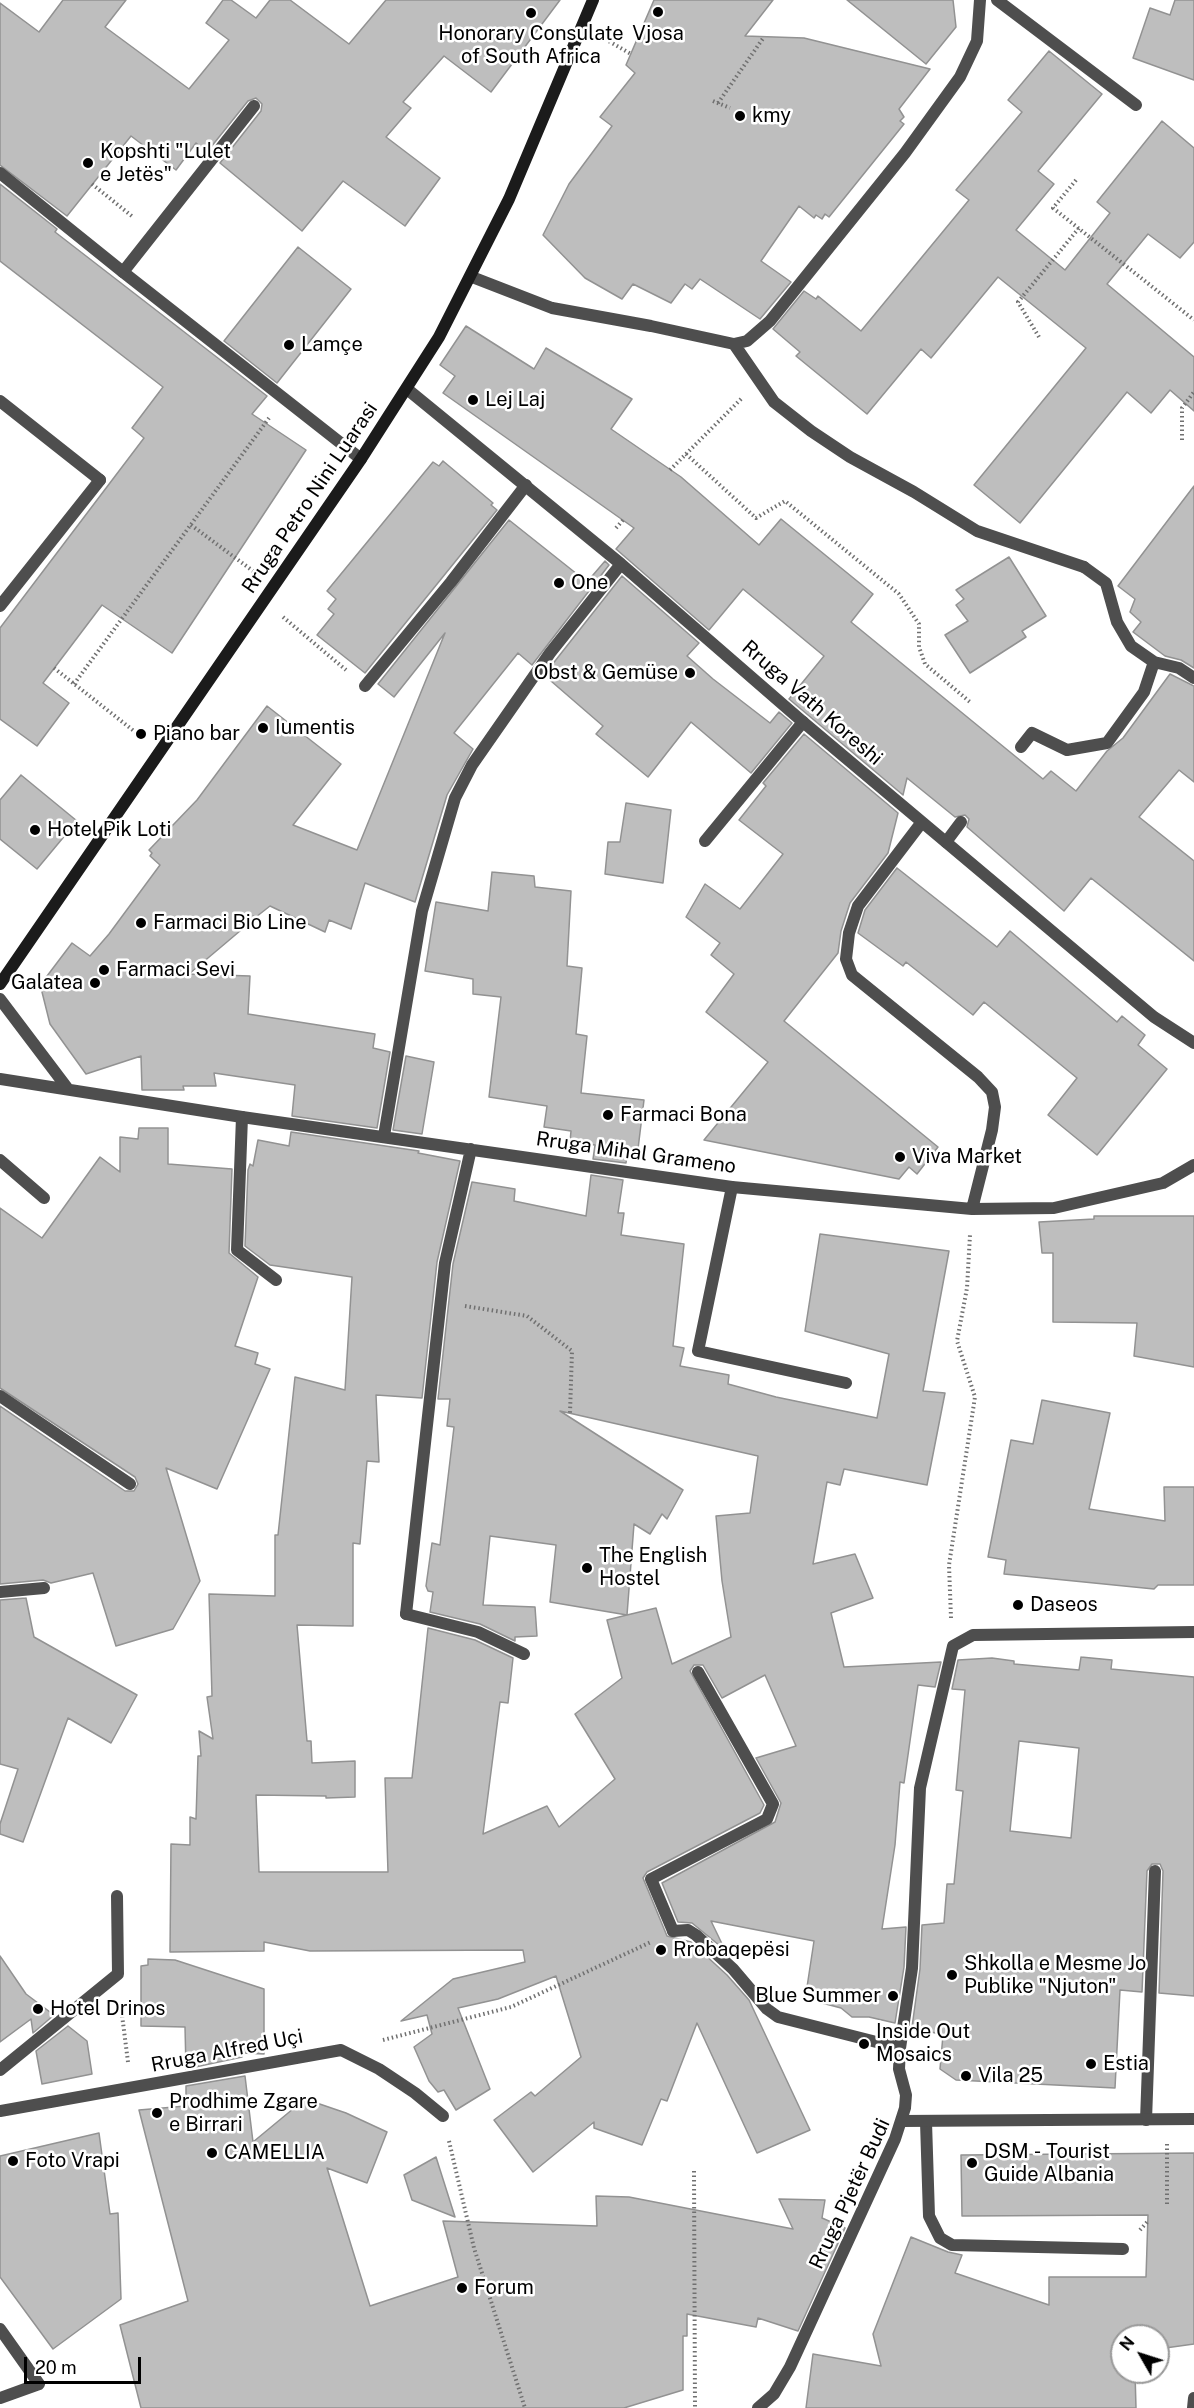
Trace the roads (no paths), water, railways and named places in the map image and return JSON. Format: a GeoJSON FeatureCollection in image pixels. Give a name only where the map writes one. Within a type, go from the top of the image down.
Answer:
{"type":"FeatureCollection","features":[{"type":"Feature","properties":{"kind":"street","name":"Rruga Petro Nini Luarasi"},"geometry":{"type":"LineString","coordinates":[[0,984],[407,389],[472,277],[549,108],[593,0]]}},
{"type":"Feature","properties":{"kind":"street"},"geometry":{"type":"LineString","coordinates":[[472,277],[552,308],[734,344],[757,334],[770,321],[934,114],[970,59],[979,33],[980,0]]}},
{"type":"Feature","properties":{"kind":"street"},"geometry":{"type":"LineString","coordinates":[[997,0],[1136,105]]}},
{"type":"Feature","properties":{"kind":"street"},"geometry":{"type":"LineString","coordinates":[[123,272],[254,106]]}},
{"type":"Feature","properties":{"kind":"street"},"geometry":{"type":"LineString","coordinates":[[0,173],[361,459]]}},
{"type":"Feature","properties":{"kind":"street"},"geometry":{"type":"LineString","coordinates":[[734,344],[758,382],[774,402],[811,431],[977,531],[1084,567],[1106,583],[1117,622],[1131,645],[1154,662],[1179,668],[1194,678]]}},
{"type":"Feature","properties":{"kind":"street","name":"Rruga Vath Koreshi"},"geometry":{"type":"LineString","coordinates":[[407,389],[621,564],[803,722],[1154,1017],[1194,1043]]}},
{"type":"Feature","properties":{"kind":"street"},"geometry":{"type":"LineString","coordinates":[[0,401],[100,480],[0,606]]}},
{"type":"Feature","properties":{"kind":"street"},"geometry":{"type":"LineString","coordinates":[[365,686],[451,582],[526,485]]}},
{"type":"Feature","properties":{"kind":"street"},"geometry":{"type":"LineString","coordinates":[[384,1136],[422,910],[455,798],[472,765],[539,668],[621,564]]}},
{"type":"Feature","properties":{"kind":"street"},"geometry":{"type":"LineString","coordinates":[[1021,747],[1032,733],[1068,750],[1107,743],[1144,692],[1154,662]]}},
{"type":"Feature","properties":{"kind":"street"},"geometry":{"type":"LineString","coordinates":[[705,842],[803,722]]}},
{"type":"Feature","properties":{"kind":"street"},"geometry":{"type":"LineString","coordinates":[[922,822],[858,906],[849,933],[846,959],[852,975],[978,1077],[992,1092],[995,1107],[992,1130],[972,1209]]}},
{"type":"Feature","properties":{"kind":"street"},"geometry":{"type":"LineString","coordinates":[[946,842],[961,822]]}},
{"type":"Feature","properties":{"kind":"street"},"geometry":{"type":"LineString","coordinates":[[0,999],[68,1089]]}},
{"type":"Feature","properties":{"kind":"street","name":"Rruga Mihal Grameno"},"geometry":{"type":"LineString","coordinates":[[0,1079],[242,1117],[732,1187],[972,1209],[1054,1208],[1163,1182],[1194,1165]]}},
{"type":"Feature","properties":{"kind":"street"},"geometry":{"type":"LineString","coordinates":[[242,1117],[237,1250],[276,1280]]}},
{"type":"Feature","properties":{"kind":"street"},"geometry":{"type":"LineString","coordinates":[[471,1149],[445,1263],[406,1614],[478,1632],[524,1654]]}},
{"type":"Feature","properties":{"kind":"street"},"geometry":{"type":"LineString","coordinates":[[0,1160],[44,1198]]}},
{"type":"Feature","properties":{"kind":"street"},"geometry":{"type":"LineString","coordinates":[[732,1187],[698,1351],[846,1383]]}},
{"type":"Feature","properties":{"kind":"street"},"geometry":{"type":"LineString","coordinates":[[0,1396],[130,1484]]}},
{"type":"Feature","properties":{"kind":"street"},"geometry":{"type":"LineString","coordinates":[[0,1592],[44,1588]]}},
{"type":"Feature","properties":{"kind":"street"},"geometry":{"type":"LineString","coordinates":[[902,2121],[906,2095],[900,2069],[900,2048],[912,1968],[920,1788],[953,1646],[973,1635],[1194,1632]]}},
{"type":"Feature","properties":{"kind":"street"},"geometry":{"type":"LineString","coordinates":[[698,1672],[773,1804],[772,1812],[767,1820],[651,1880],[673,1931],[681,1929],[691,1932],[733,1969],[767,2009],[778,2017],[900,2048]]}},
{"type":"Feature","properties":{"kind":"street"},"geometry":{"type":"LineString","coordinates":[[1146,2120],[1155,1871]]}},
{"type":"Feature","properties":{"kind":"street"},"geometry":{"type":"LineString","coordinates":[[0,2070],[118,1974],[117,1896]]}},
{"type":"Feature","properties":{"kind":"street","name":"Rruga Alfred Uçi"},"geometry":{"type":"LineString","coordinates":[[0,2111],[341,2050],[379,2069],[416,2093],[443,2116]]}},
{"type":"Feature","properties":{"kind":"street","name":"Rruga Pjetër Budi"},"geometry":{"type":"LineString","coordinates":[[758,2408],[774,2394],[790,2367],[902,2121],[1194,2119]]}},
{"type":"Feature","properties":{"kind":"street"},"geometry":{"type":"LineString","coordinates":[[926,2122],[928,2216],[940,2238],[952,2246],[1123,2249]]}},
{"type":"Feature","properties":{"kind":"street"},"geometry":{"type":"LineString","coordinates":[[0,2329],[39,2384],[0,2398]]}},
{"type":"Feature","properties":{"kind":"street"},"geometry":{"type":"LineString","coordinates":[[1192,2408],[1194,2398]]}},
{"type":"Feature","properties":{"kind":"place","name":"Vjosa"},"geometry":{"type":"Point","coordinates":[658,12]}},
{"type":"Feature","properties":{"kind":"place","name":"Honorary Consulate of South Africa"},"geometry":{"type":"Point","coordinates":[531,13]}},
{"type":"Feature","properties":{"kind":"place","name":"kmy"},"geometry":{"type":"Point","coordinates":[740,116]}},
{"type":"Feature","properties":{"kind":"place","name":"Kopshti \"Lulet e Jetës\""},"geometry":{"type":"Point","coordinates":[88,163]}},
{"type":"Feature","properties":{"kind":"place","name":"Lamçe"},"geometry":{"type":"Point","coordinates":[289,345]}},
{"type":"Feature","properties":{"kind":"place","name":"Lej Laj"},"geometry":{"type":"Point","coordinates":[473,400]}},
{"type":"Feature","properties":{"kind":"place","name":"One"},"geometry":{"type":"Point","coordinates":[559,583]}},
{"type":"Feature","properties":{"kind":"place","name":"Obst & Gemüse"},"geometry":{"type":"Point","coordinates":[690,673]}},
{"type":"Feature","properties":{"kind":"place","name":"Iumentis"},"geometry":{"type":"Point","coordinates":[263,728]}},
{"type":"Feature","properties":{"kind":"place","name":"Piano bar"},"geometry":{"type":"Point","coordinates":[141,734]}},
{"type":"Feature","properties":{"kind":"place","name":"Hotel Pik Loti"},"geometry":{"type":"Point","coordinates":[35,830]}},
{"type":"Feature","properties":{"kind":"place","name":"Farmaci Bio Line"},"geometry":{"type":"Point","coordinates":[141,923]}},
{"type":"Feature","properties":{"kind":"place","name":"Farmaci Sevi"},"geometry":{"type":"Point","coordinates":[104,970]}},
{"type":"Feature","properties":{"kind":"place","name":"Galatea"},"geometry":{"type":"Point","coordinates":[95,983]}},
{"type":"Feature","properties":{"kind":"place","name":"Farmaci Bona"},"geometry":{"type":"Point","coordinates":[608,1115]}},
{"type":"Feature","properties":{"kind":"place","name":"Viva Market"},"geometry":{"type":"Point","coordinates":[900,1157]}},
{"type":"Feature","properties":{"kind":"place","name":"The English Hostel"},"geometry":{"type":"Point","coordinates":[587,1568]}},
{"type":"Feature","properties":{"kind":"place","name":"Daseos"},"geometry":{"type":"Point","coordinates":[1018,1605]}},
{"type":"Feature","properties":{"kind":"place","name":"Rrobaqepësi"},"geometry":{"type":"Point","coordinates":[661,1950]}},
{"type":"Feature","properties":{"kind":"place","name":"Shkolla e Mesme Jo Publike \"Njuton\""},"geometry":{"type":"Point","coordinates":[952,1975]}},
{"type":"Feature","properties":{"kind":"place","name":"Blue Summer"},"geometry":{"type":"Point","coordinates":[893,1996]}},
{"type":"Feature","properties":{"kind":"place","name":"Hotel Drinos"},"geometry":{"type":"Point","coordinates":[38,2009]}},
{"type":"Feature","properties":{"kind":"place","name":"Inside Out Mosaics"},"geometry":{"type":"Point","coordinates":[864,2044]}},
{"type":"Feature","properties":{"kind":"place","name":"Estia"},"geometry":{"type":"Point","coordinates":[1091,2064]}},
{"type":"Feature","properties":{"kind":"place","name":"Vila 25"},"geometry":{"type":"Point","coordinates":[966,2076]}},
{"type":"Feature","properties":{"kind":"place","name":"Prodhime Zgare e Birrari"},"geometry":{"type":"Point","coordinates":[157,2113]}},
{"type":"Feature","properties":{"kind":"place","name":"CAMELLIA"},"geometry":{"type":"Point","coordinates":[212,2153]}},
{"type":"Feature","properties":{"kind":"place","name":"Foto Vrapi"},"geometry":{"type":"Point","coordinates":[13,2161]}},
{"type":"Feature","properties":{"kind":"place","name":"DSM - Tourist Guide Albania"},"geometry":{"type":"Point","coordinates":[972,2163]}},
{"type":"Feature","properties":{"kind":"place","name":"Forum"},"geometry":{"type":"Point","coordinates":[462,2288]}}]}
